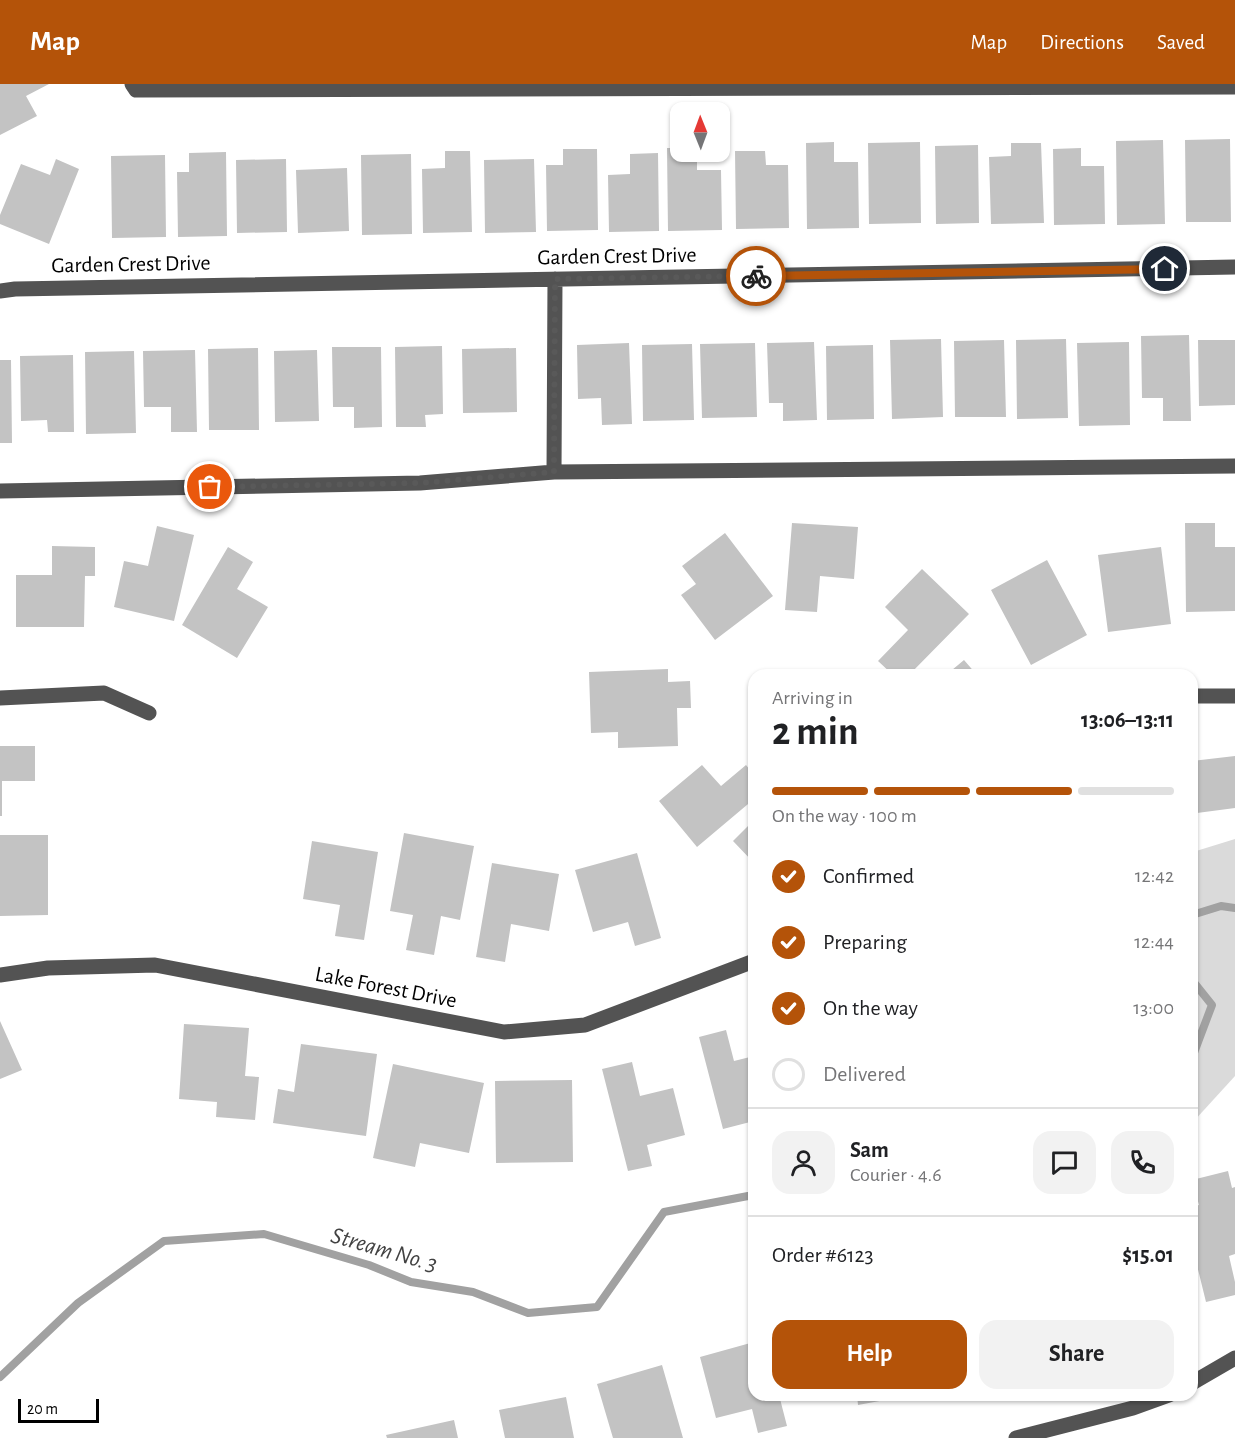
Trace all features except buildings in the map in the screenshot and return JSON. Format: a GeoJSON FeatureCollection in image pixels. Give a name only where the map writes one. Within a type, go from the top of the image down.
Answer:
{"type":"FeatureCollection","features":[{"type":"Feature","properties":{"kind":"street"},"geometry":{"type":"LineString","coordinates":[[132,84],[136,90],[1235,87]]}},
{"type":"Feature","properties":{"kind":"street","name":"Garden Crest Drive"},"geometry":{"type":"LineString","coordinates":[[0,291],[27,288],[1235,267]]}},
{"type":"Feature","properties":{"kind":"street"},"geometry":{"type":"LineString","coordinates":[[554,472],[555,279]]}},
{"type":"Feature","properties":{"kind":"street"},"geometry":{"type":"LineString","coordinates":[[0,491],[420,483],[554,472],[1235,466]]}},
{"type":"Feature","properties":{"kind":"street"},"geometry":{"type":"LineString","coordinates":[[0,698],[104,693],[149,713]]}},
{"type":"Feature","properties":{"kind":"street"},"geometry":{"type":"LineString","coordinates":[[1198,696],[1235,696]]}},
{"type":"Feature","properties":{"kind":"street","name":"Lake Forest Drive"},"geometry":{"type":"LineString","coordinates":[[0,975],[48,968],[155,965],[504,1032],[585,1025],[748,963]]}},
{"type":"Feature","properties":{"kind":"street"},"geometry":{"type":"LineString","coordinates":[[1198,1380],[1235,1358]]}},
{"type":"Feature","properties":{"kind":"street"},"geometry":{"type":"LineString","coordinates":[[1016,1438],[1152,1401]]}},
{"type":"Feature","properties":{"kind":"shaded area"},"geometry":{"type":"Polygon","coordinates":[[[1235,839],[1235,1076],[1198,1117],[1198,850],[1235,839]]]}},
{"type":"Feature","properties":{"kind":"waterway","name":"Stream No. 3"},"geometry":{"type":"LineString","coordinates":[[1198,913],[1221,906],[1235,908]]}},
{"type":"Feature","properties":{"kind":"waterway","name":"Stream No. 3"},"geometry":{"type":"LineString","coordinates":[[1198,988],[1212,1005],[1198,1042]]}},
{"type":"Feature","properties":{"kind":"waterway","name":"Stream No. 3"},"geometry":{"type":"LineString","coordinates":[[0,1377],[78,1303],[164,1241],[264,1234],[369,1265],[411,1282],[473,1292],[528,1313],[597,1307],[664,1212],[748,1196]]}},
{"type":"Feature","properties":{"kind":"way so far"},"geometry":{"type":"LineString","coordinates":[[210,487],[420,483],[554,472],[555,279],[756,276]]}},
{"type":"Feature","properties":{"kind":"route"},"geometry":{"type":"LineString","coordinates":[[756,276],[1165,269]]}}]}
